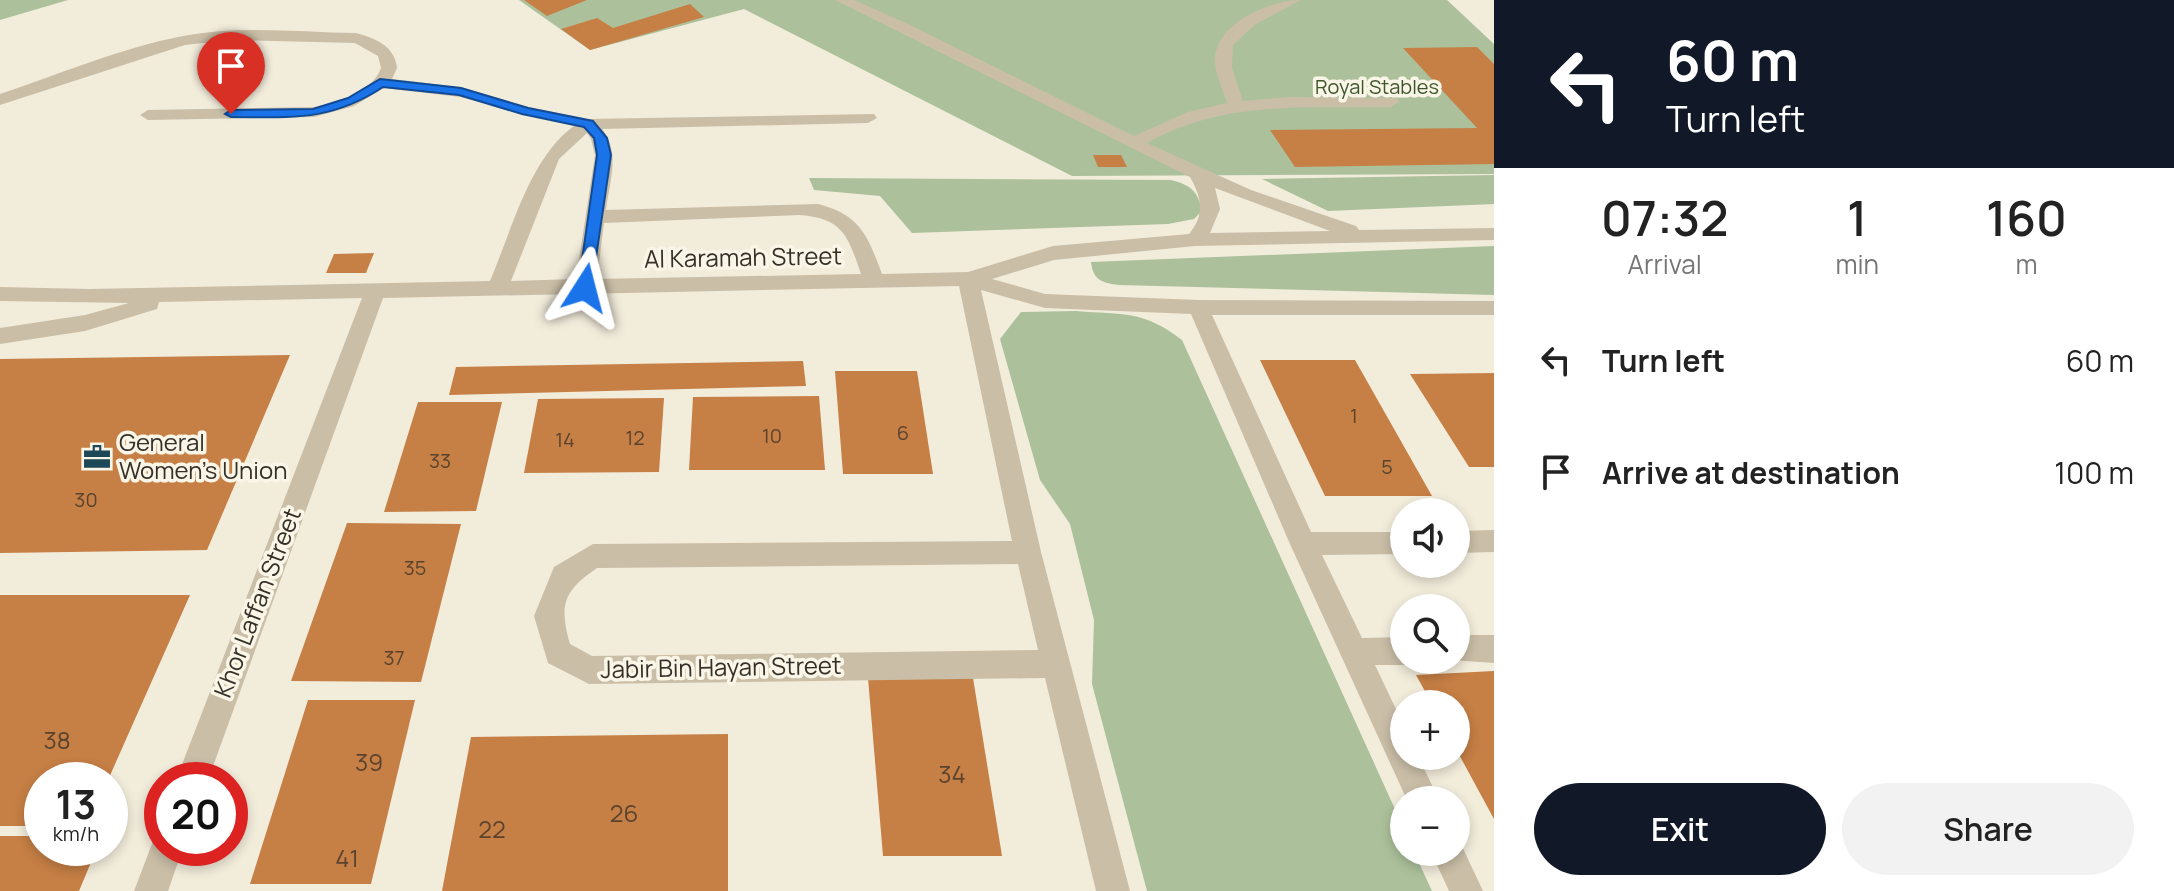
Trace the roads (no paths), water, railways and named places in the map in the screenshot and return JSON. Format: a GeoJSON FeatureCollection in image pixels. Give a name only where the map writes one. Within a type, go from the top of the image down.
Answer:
{"type":"FeatureCollection","features":[{"type":"Feature","properties":{"kind":"street"},"geometry":{"type":"LineString","coordinates":[[842,0],[936,42],[1198,175],[1290,212],[1379,237]]}},
{"type":"Feature","properties":{"kind":"street"},"geometry":{"type":"LineString","coordinates":[[1236,105],[1224,64],[1225,45],[1238,29],[1294,0]]}},
{"type":"Feature","properties":{"kind":"street"},"geometry":{"type":"LineString","coordinates":[[0,100],[161,45],[229,35],[343,36],[378,45],[389,58],[389,66],[380,83],[353,101],[314,112],[148,115]]}},
{"type":"Feature","properties":{"kind":"street"},"geometry":{"type":"LineString","coordinates":[[380,83],[461,92],[526,111],[588,124],[868,118]]}},
{"type":"Feature","properties":{"kind":"street"},"geometry":{"type":"LineString","coordinates":[[1134,143],[1189,115],[1236,105],[1391,102]]}},
{"type":"Feature","properties":{"kind":"street"},"geometry":{"type":"LineString","coordinates":[[585,288],[604,155],[600,138],[588,124]]}},
{"type":"Feature","properties":{"kind":"street"},"geometry":{"type":"LineString","coordinates":[[497,290],[551,158],[567,139],[588,124]]}},
{"type":"Feature","properties":{"kind":"street"},"geometry":{"type":"LineString","coordinates":[[1195,240],[1207,226],[1212,210],[1208,192],[1198,175]]}},
{"type":"Feature","properties":{"kind":"street"},"geometry":{"type":"LineString","coordinates":[[596,217],[799,209],[826,211],[855,230],[874,281]]}},
{"type":"Feature","properties":{"kind":"street","name":"Al Karamah Street"},"geometry":{"type":"LineString","coordinates":[[179,295],[968,279],[1053,253],[1195,240],[1494,234]]}},
{"type":"Feature","properties":{"kind":"street"},"geometry":{"type":"LineString","coordinates":[[968,279],[1028,552],[1113,891]]}},
{"type":"Feature","properties":{"kind":"street","name":"Al Karamah Street"},"geometry":{"type":"LineString","coordinates":[[968,279],[1045,301],[1198,307],[1494,308]]}},
{"type":"Feature","properties":{"kind":"street","name":"Khor Laffan Street"},"geometry":{"type":"LineString","coordinates":[[199,762],[375,291]]}},
{"type":"Feature","properties":{"kind":"street"},"geometry":{"type":"LineString","coordinates":[[0,294],[179,295]]}},
{"type":"Feature","properties":{"kind":"street"},"geometry":{"type":"LineString","coordinates":[[0,336],[85,323],[179,295]]}},
{"type":"Feature","properties":{"kind":"street"},"geometry":{"type":"LineString","coordinates":[[1198,307],[1303,544],[1416,786]]}},
{"type":"Feature","properties":{"kind":"street"},"geometry":{"type":"LineString","coordinates":[[1470,542],[1494,541]]}},
{"type":"Feature","properties":{"kind":"street"},"geometry":{"type":"LineString","coordinates":[[1303,544],[1390,543]]}},
{"type":"Feature","properties":{"kind":"street","name":"Jabir Bin Hayan Street"},"geometry":{"type":"LineString","coordinates":[[1028,552],[593,556],[563,576],[548,616],[558,653],[589,670],[1056,664]]}},
{"type":"Feature","properties":{"kind":"street"},"geometry":{"type":"LineString","coordinates":[[1470,649],[1494,649]]}},
{"type":"Feature","properties":{"kind":"street"},"geometry":{"type":"LineString","coordinates":[[1354,652],[1390,651]]}},
{"type":"Feature","properties":{"kind":"street"},"geometry":{"type":"LineString","coordinates":[[151,891],[160,866]]}},
{"type":"Feature","properties":{"kind":"street"},"geometry":{"type":"LineString","coordinates":[[1454,866],[1466,891]]}},
{"type":"Feature","properties":{"kind":"place","name":"General Women's Union"},"geometry":{"type":"Point","coordinates":[97,457]}},
{"type":"Feature","properties":{"kind":"park label","name":"Royal Stables"},"geometry":{"type":"Point","coordinates":[1377,87]}}]}
